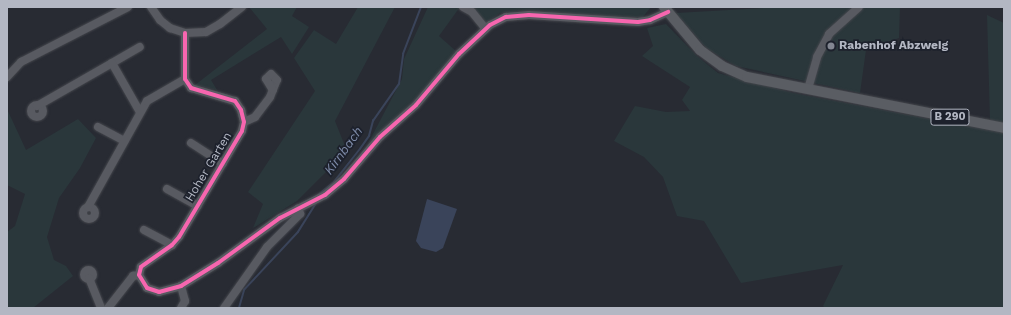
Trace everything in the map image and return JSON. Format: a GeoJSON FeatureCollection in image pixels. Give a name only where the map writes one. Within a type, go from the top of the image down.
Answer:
{"type":"FeatureCollection","features":[{"type":"Feature","properties":{"kind":"main road","name":"B 290"},"geometry":{"type":"LineString","coordinates":[[666,9],[692,43],[722,66],[747,78],[1004,128]]}},
{"type":"Feature","properties":{"kind":"street"},"geometry":{"type":"LineString","coordinates":[[7,77],[21,62],[128,7]]}},
{"type":"Feature","properties":{"kind":"street"},"geometry":{"type":"LineString","coordinates":[[151,7],[160,20],[170,28],[185,33],[206,32],[220,24],[242,7]]}},
{"type":"Feature","properties":{"kind":"street"},"geometry":{"type":"LineString","coordinates":[[463,7],[472,12],[485,28]]}},
{"type":"Feature","properties":{"kind":"street"},"geometry":{"type":"LineString","coordinates":[[808,89],[816,57],[836,26],[859,7]]}},
{"type":"Feature","properties":{"kind":"street"},"geometry":{"type":"LineString","coordinates":[[139,275],[147,288],[152,291],[166,292],[181,286],[302,206],[325,195],[344,179],[396,121],[416,105],[485,28],[498,20],[516,15],[549,15],[623,23],[650,20],[666,9]]}},
{"type":"Feature","properties":{"kind":"street"},"geometry":{"type":"LineString","coordinates":[[88,207],[147,101],[185,79],[185,33]]}},
{"type":"Feature","properties":{"kind":"street"},"geometry":{"type":"LineString","coordinates":[[37,106],[140,47]]}},
{"type":"Feature","properties":{"kind":"street"},"geometry":{"type":"LineString","coordinates":[[112,63],[140,112]]}},
{"type":"Feature","properties":{"kind":"street","name":"Hoher Garten"},"geometry":{"type":"LineString","coordinates":[[108,308],[133,276],[139,275],[141,267],[172,245],[198,206],[242,132],[244,122],[241,110],[235,101],[191,88],[185,79]]}},
{"type":"Feature","properties":{"kind":"street","name":"Hoher Garten"},"geometry":{"type":"LineString","coordinates":[[244,122],[255,117],[273,90]]}},
{"type":"Feature","properties":{"kind":"street"},"geometry":{"type":"LineString","coordinates":[[98,127],[124,141]]}},
{"type":"Feature","properties":{"kind":"street","name":"Hoher Garten"},"geometry":{"type":"LineString","coordinates":[[191,143],[223,164]]}},
{"type":"Feature","properties":{"kind":"street","name":"Hoher Garten"},"geometry":{"type":"LineString","coordinates":[[167,189],[198,206]]}},
{"type":"Feature","properties":{"kind":"street"},"geometry":{"type":"LineString","coordinates":[[224,308],[267,247],[300,214],[302,206]]}},
{"type":"Feature","properties":{"kind":"street"},"geometry":{"type":"LineString","coordinates":[[144,230],[172,245]]}},
{"type":"Feature","properties":{"kind":"street"},"geometry":{"type":"LineString","coordinates":[[89,278],[101,308]]}},
{"type":"Feature","properties":{"kind":"street"},"geometry":{"type":"LineString","coordinates":[[181,286],[185,301],[181,308]]}},
{"type":"Feature","properties":{"kind":"shaded area"},"geometry":{"type":"Polygon","coordinates":[[[249,7],[297,7],[292,16],[309,27],[292,54],[281,37],[211,80],[217,90],[195,85],[267,29],[249,7]]]}},
{"type":"Feature","properties":{"kind":"shaded area"},"geometry":{"type":"Polygon","coordinates":[[[358,7],[395,7],[335,121],[347,151],[297,201],[253,228],[263,204],[248,192],[315,91],[294,58],[314,30],[336,44],[358,7]]]}},
{"type":"Feature","properties":{"kind":"shaded area"},"geometry":{"type":"Polygon","coordinates":[[[428,7],[460,7],[439,36],[457,52],[416,101],[364,151],[402,79],[404,59],[428,7]]]}},
{"type":"Feature","properties":{"kind":"shaded area"},"geometry":{"type":"Polygon","coordinates":[[[468,7],[651,7],[642,18],[522,11],[500,13],[486,23],[468,7]]]}},
{"type":"Feature","properties":{"kind":"shaded area"},"geometry":{"type":"Polygon","coordinates":[[[780,7],[900,7],[899,38],[866,50],[860,93],[736,66],[706,48],[676,13],[780,7]]]}},
{"type":"Feature","properties":{"kind":"shaded area"},"geometry":{"type":"Polygon","coordinates":[[[987,15],[1004,23],[1004,124],[990,121],[987,15]]]}},
{"type":"Feature","properties":{"kind":"shaded area"},"geometry":{"type":"Polygon","coordinates":[[[666,24],[697,56],[718,73],[793,93],[1004,133],[1004,308],[825,308],[823,306],[843,265],[741,283],[704,221],[677,216],[663,177],[644,157],[614,141],[635,106],[666,112],[690,111],[682,100],[690,87],[642,56],[653,46],[647,28],[666,24]]]}},
{"type":"Feature","properties":{"kind":"shaded area"},"geometry":{"type":"Polygon","coordinates":[[[7,109],[26,150],[78,119],[96,138],[80,168],[59,198],[47,237],[54,260],[66,266],[73,276],[33,308],[7,308],[7,232],[15,226],[25,194],[7,185],[7,109]]]}},
{"type":"Feature","properties":{"kind":"water"},"geometry":{"type":"Polygon","coordinates":[[[427,199],[457,209],[443,248],[436,252],[421,248],[416,241],[427,199]]]}},
{"type":"Feature","properties":{"kind":"waterway","name":"Kirnbach"},"geometry":{"type":"LineString","coordinates":[[318,195],[334,182],[360,149],[369,136],[373,121],[399,84],[403,54],[421,7]]}},
{"type":"Feature","properties":{"kind":"waterway","name":"Kirnbach"},"geometry":{"type":"LineString","coordinates":[[239,308],[244,290],[298,232],[317,202]]}},
{"type":"Feature","properties":{"kind":"cycle path"},"geometry":{"type":"LineString","coordinates":[[185,33],[185,79],[191,88],[235,101],[241,110],[244,122],[242,131],[179,237],[172,245],[141,267],[139,275],[147,288],[159,292],[181,286],[218,263],[280,218],[325,195],[344,179],[380,137],[416,105],[459,54],[490,25],[506,17],[529,15],[638,22],[650,20],[668,12]]}},
{"type":"Feature","properties":{"kind":"place","name":"Rabenhof Abzweig"},"geometry":{"type":"Point","coordinates":[831,46]}}]}
